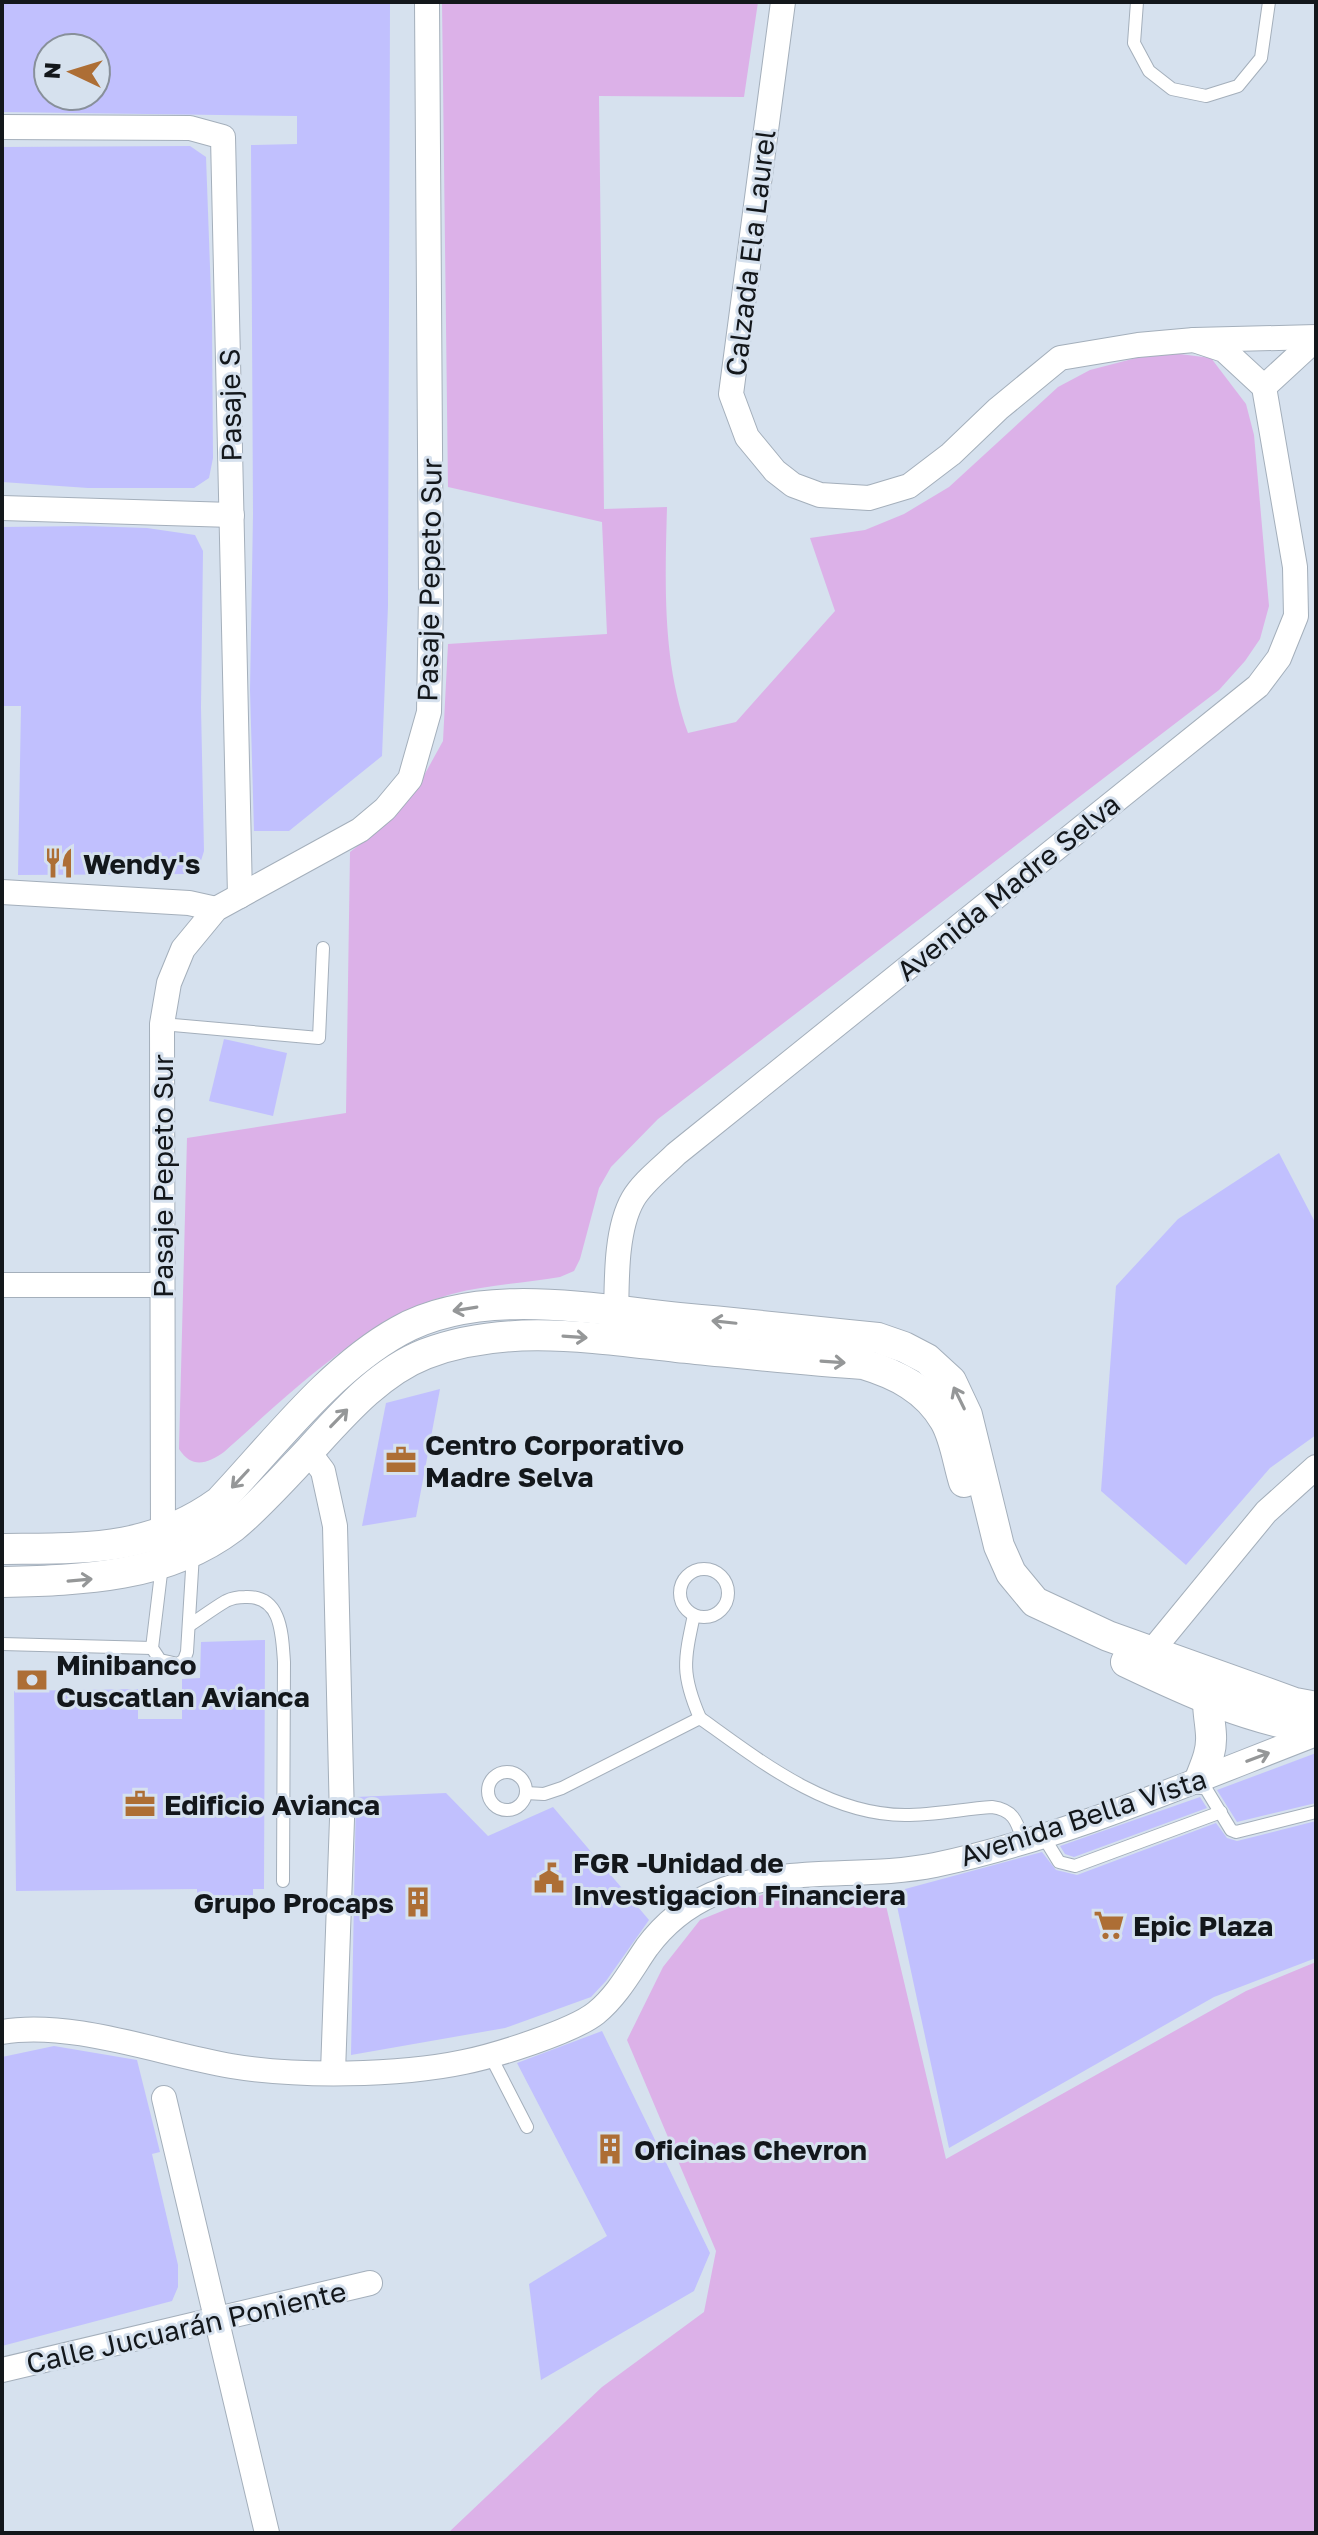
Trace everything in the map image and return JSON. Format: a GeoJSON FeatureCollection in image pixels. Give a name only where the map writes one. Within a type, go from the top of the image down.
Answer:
{"type":"FeatureCollection","features":[{"type":"Feature","properties":{"kind":"street","name":"Pasaje Pepeto Sur"},"geometry":{"type":"LineString","coordinates":[[163,1547],[162,1024],[169,983],[183,949],[216,909],[360,830],[385,809],[410,779],[429,712],[427,2]]}},
{"type":"Feature","properties":{"kind":"street","name":"Calzada Ela Laurel"},"geometry":{"type":"LineString","coordinates":[[783,2],[731,394],[747,437],[775,471],[793,485],[820,495],[869,498],[909,486],[951,454],[998,409],[1060,358],[1138,345],[1194,340],[1316,338]]}},
{"type":"Feature","properties":{"kind":"street","name":"Pasaje S"},"geometry":{"type":"LineString","coordinates":[[2,127],[190,128],[223,137],[240,896]]}},
{"type":"Feature","properties":{"kind":"street"},"geometry":{"type":"LineString","coordinates":[[1194,340],[1224,350],[1264,387],[1316,338]]}},
{"type":"Feature","properties":{"kind":"street","name":"Avenida Madre Selva"},"geometry":{"type":"LineString","coordinates":[[616,1326],[623,1219],[634,1197],[648,1181],[688,1144],[1258,686],[1279,658],[1296,616],[1295,567],[1264,387]]}},
{"type":"Feature","properties":{"kind":"street"},"geometry":{"type":"LineString","coordinates":[[2,508],[232,515]]}},
{"type":"Feature","properties":{"kind":"street"},"geometry":{"type":"LineString","coordinates":[[2,892],[189,903],[216,909]]}},
{"type":"Feature","properties":{"kind":"street"},"geometry":{"type":"LineString","coordinates":[[2,1285],[162,1285]]}},
{"type":"Feature","properties":{"kind":"street"},"geometry":{"type":"LineString","coordinates":[[2,1582],[82,1580],[140,1571],[163,1547],[219,1502],[306,1407],[365,1354],[400,1330],[445,1312],[488,1305],[552,1306],[616,1326]]}},
{"type":"Feature","properties":{"kind":"street"},"geometry":{"type":"LineString","coordinates":[[2,1549],[193,1549],[233,1527],[360,1398],[399,1368],[444,1347],[522,1333],[616,1326],[878,1338],[927,1359],[951,1381],[967,1415],[999,1546],[1018,1582],[1035,1602],[1147,1662],[1210,1687],[1288,1725],[1316,1732]]}},
{"type":"Feature","properties":{"kind":"street"},"geometry":{"type":"LineString","coordinates":[[308,1451],[323,1471],[335,1526],[342,1819],[333,2072]]}},
{"type":"Feature","properties":{"kind":"street"},"geometry":{"type":"LineString","coordinates":[[1147,1662],[1266,1512],[1316,1467]]}},
{"type":"Feature","properties":{"kind":"street"},"geometry":{"type":"LineString","coordinates":[[1210,1687],[1316,1707]]}},
{"type":"Feature","properties":{"kind":"street"},"geometry":{"type":"LineString","coordinates":[[1200,1779],[1209,1757],[1210,1687]]}},
{"type":"Feature","properties":{"kind":"street","name":"Avenida Bella Vista"},"geometry":{"type":"LineString","coordinates":[[2,2032],[46,2029],[173,2052],[229,2066],[273,2071],[396,2070],[463,2063],[574,2026],[596,2013],[620,1988],[663,1928],[679,1913],[741,1883],[783,1875],[894,1871],[934,1865],[1034,1839],[1137,1794],[1200,1779],[1316,1732]]}},
{"type":"Feature","properties":{"kind":"street"},"geometry":{"type":"LineString","coordinates":[[164,2098],[267,2533]]}},
{"type":"Feature","properties":{"kind":"street","name":"Calle Jucuarán Poniente"},"geometry":{"type":"LineString","coordinates":[[2,2370],[370,2283]]}},
{"type":"Feature","properties":{"kind":"lane"},"geometry":{"type":"LineString","coordinates":[[1137,2],[1134,43],[1149,71],[1172,89],[1206,96],[1238,86],[1261,58],[1269,2]]}},
{"type":"Feature","properties":{"kind":"lane"},"geometry":{"type":"LineString","coordinates":[[162,1024],[319,1038],[323,948]]}},
{"type":"Feature","properties":{"kind":"lane"},"geometry":{"type":"LineString","coordinates":[[163,1547],[152,1648],[160,1660],[178,1664],[184,1660],[190,1625],[193,1549]]}},
{"type":"Feature","properties":{"kind":"lane"},"geometry":{"type":"LineString","coordinates":[[190,1625],[237,1597],[254,1596],[266,1601],[277,1613],[282,1631],[284,1662],[283,1881]]}},
{"type":"Feature","properties":{"kind":"lane"},"geometry":{"type":"LineString","coordinates":[[694,1615],[685,1655],[688,1688],[700,1718],[749,1753],[834,1802],[904,1815],[992,1807],[1005,1809],[1059,1862],[1075,1866],[1221,1812]]}},
{"type":"Feature","properties":{"kind":"lane"},"geometry":{"type":"LineString","coordinates":[[2,1644],[152,1648]]}},
{"type":"Feature","properties":{"kind":"lane"},"geometry":{"type":"LineString","coordinates":[[526,1793],[544,1794],[562,1788],[700,1718]]}},
{"type":"Feature","properties":{"kind":"lane"},"geometry":{"type":"LineString","coordinates":[[1200,1779],[1231,1830],[1236,1832],[1316,1812]]}},
{"type":"Feature","properties":{"kind":"lane"},"geometry":{"type":"LineString","coordinates":[[490,2055],[527,2127]]}},
{"type":"Feature","properties":{"kind":"shaded area"},"geometry":{"type":"Polygon","coordinates":[[[442,2],[758,2],[744,97],[599,96],[604,509],[667,507],[669,650],[688,733],[736,722],[835,611],[810,538],[865,530],[904,514],[949,487],[1058,387],[1090,370],[1136,358],[1172,353],[1211,358],[1246,404],[1254,435],[1269,606],[1260,639],[1219,690],[658,1119],[611,1167],[599,1188],[574,1271],[560,1277],[452,1294],[390,1320],[330,1360],[224,1452],[206,1462],[194,1462],[179,1449],[187,1138],[346,1113],[350,852],[392,819],[416,790],[443,741],[448,644],[607,634],[602,522],[448,487],[442,2]]]}},
{"type":"Feature","properties":{"kind":"shaded area"},"geometry":{"type":"Polygon","coordinates":[[[769,1892],[883,1893],[946,2159],[1246,1991],[1316,1962],[1316,2533],[448,2533],[602,2387],[704,2312],[716,2251],[627,2040],[663,1967],[700,1920],[769,1892]]]}},
{"type":"Feature","properties":{"kind":"building"},"geometry":{"type":"Polygon","coordinates":[[[2,2],[390,2],[388,606],[382,756],[289,831],[254,831],[250,690],[253,514],[251,145],[297,144],[297,116],[2,112],[2,2]]]}},
{"type":"Feature","properties":{"kind":"building"},"geometry":{"type":"Polygon","coordinates":[[[190,146],[206,157],[212,322],[213,458],[209,478],[194,488],[88,488],[2,482],[2,147],[190,146]]]}},
{"type":"Feature","properties":{"kind":"building"},"geometry":{"type":"Polygon","coordinates":[[[2,527],[147,528],[195,535],[203,551],[201,707],[204,851],[199,867],[190,874],[18,875],[21,706],[2,706],[2,527]]]}},
{"type":"Feature","properties":{"kind":"building"},"geometry":{"type":"Polygon","coordinates":[[[224,1039],[287,1053],[273,1116],[209,1101],[224,1039]]]}},
{"type":"Feature","properties":{"kind":"building"},"geometry":{"type":"Polygon","coordinates":[[[1279,1153],[1316,1224],[1316,1435],[1270,1468],[1186,1565],[1101,1491],[1116,1286],[1178,1219],[1279,1153]]]}},
{"type":"Feature","properties":{"kind":"building","name":"Centro Corporativo Madre Selva"},"geometry":{"type":"Polygon","coordinates":[[[440,1389],[416,1517],[362,1526],[386,1403],[440,1389]]]}},
{"type":"Feature","properties":{"kind":"building","name":"Edificio Avianca"},"geometry":{"type":"Polygon","coordinates":[[[265,1640],[264,1889],[253,1889],[253,1903],[197,1904],[197,1889],[16,1891],[14,1691],[138,1689],[138,1719],[182,1719],[182,1679],[200,1678],[201,1642],[265,1640]]]}},
{"type":"Feature","properties":{"kind":"building"},"geometry":{"type":"Polygon","coordinates":[[[1316,1753],[1316,1803],[1237,1822],[1217,1790],[1316,1753]]]}},
{"type":"Feature","properties":{"kind":"building"},"geometry":{"type":"Polygon","coordinates":[[[446,1793],[488,1836],[553,1807],[649,1920],[591,1997],[505,2028],[351,2055],[356,1797],[446,1793]]]}},
{"type":"Feature","properties":{"kind":"building"},"geometry":{"type":"Polygon","coordinates":[[[1200,1797],[1207,1808],[1074,1857],[1065,1854],[1060,1846],[1200,1797]]]}},
{"type":"Feature","properties":{"kind":"building","name":"Epic Plaza"},"geometry":{"type":"Polygon","coordinates":[[[1316,1821],[1316,1958],[1214,1997],[949,2148],[894,1892],[1042,1852],[1056,1870],[1077,1875],[1216,1823],[1227,1838],[1237,1841],[1316,1821]]]}},
{"type":"Feature","properties":{"kind":"building","name":"Oficinas Chevron"},"geometry":{"type":"Polygon","coordinates":[[[602,2031],[710,2253],[694,2291],[541,2380],[529,2284],[607,2236],[517,2063],[602,2031]]]}},
{"type":"Feature","properties":{"kind":"building"},"geometry":{"type":"Polygon","coordinates":[[[54,2046],[137,2060],[160,2152],[152,2154],[178,2265],[178,2287],[172,2301],[2,2346],[2,2057],[54,2046]]]}},
{"type":"Feature","properties":{"kind":"place","name":"Wendy's"},"geometry":{"type":"Point","coordinates":[59,863]}},
{"type":"Feature","properties":{"kind":"place","name":"Centro Corporativo Madre Selva"},"geometry":{"type":"Point","coordinates":[401,1460]}},
{"type":"Feature","properties":{"kind":"place","name":"Minibanco Cuscatlan Avianca"},"geometry":{"type":"Point","coordinates":[32,1680]}},
{"type":"Feature","properties":{"kind":"place","name":"Edificio Avianca"},"geometry":{"type":"Point","coordinates":[140,1804]}},
{"type":"Feature","properties":{"kind":"place","name":"FGR -Unidad de Investigacion Financiera"},"geometry":{"type":"Point","coordinates":[549,1878]}},
{"type":"Feature","properties":{"kind":"place","name":"Grupo Procaps"},"geometry":{"type":"Point","coordinates":[418,1902]}},
{"type":"Feature","properties":{"kind":"place","name":"Epic Plaza"},"geometry":{"type":"Point","coordinates":[1109,1925]}},
{"type":"Feature","properties":{"kind":"place","name":"Oficinas Chevron"},"geometry":{"type":"Point","coordinates":[610,2149]}}]}
